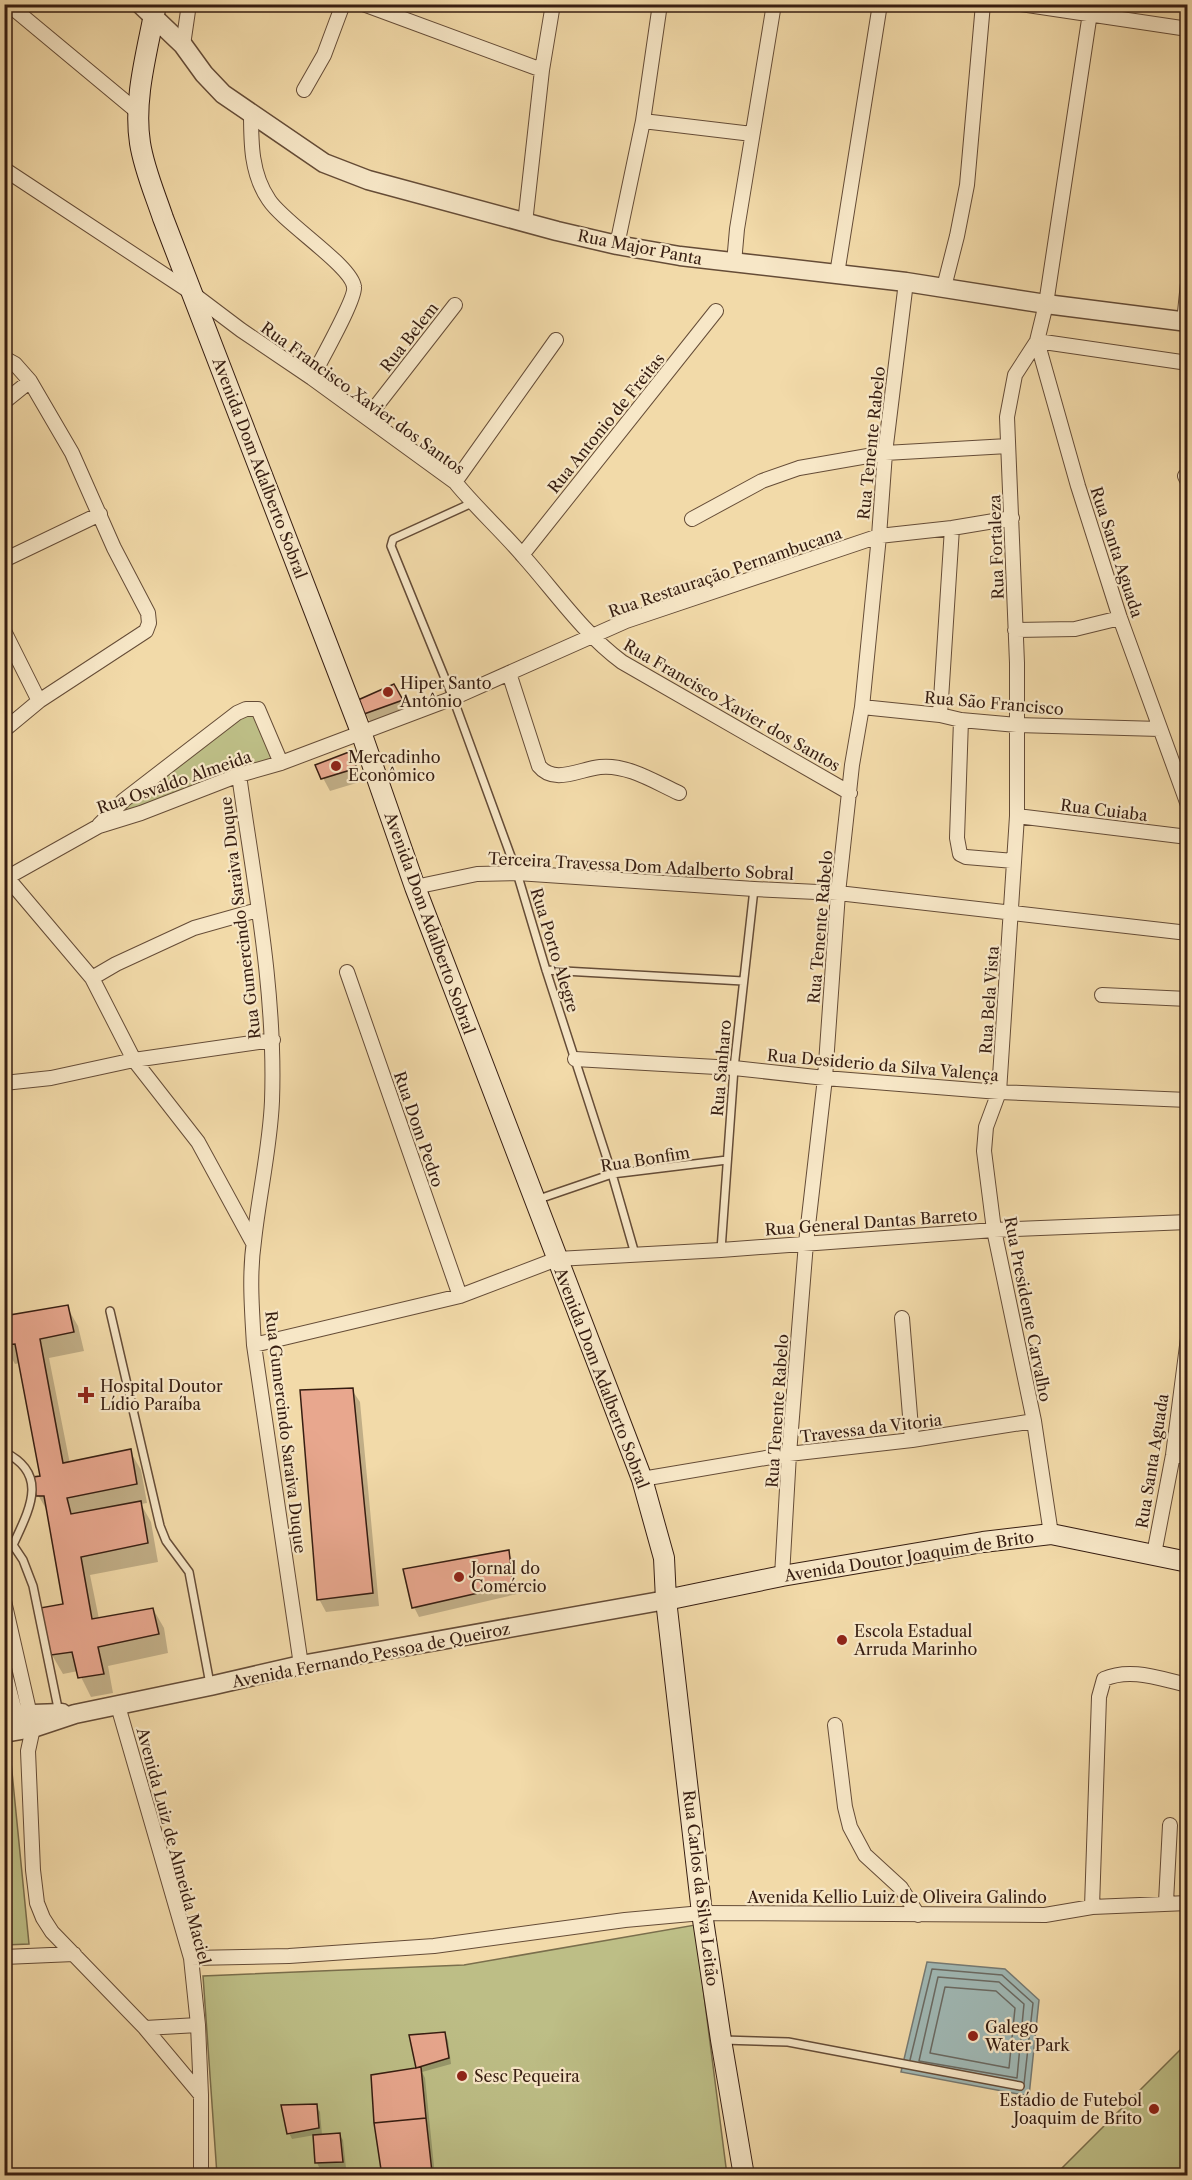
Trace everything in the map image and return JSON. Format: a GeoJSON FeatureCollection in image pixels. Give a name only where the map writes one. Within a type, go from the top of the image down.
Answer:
{"type":"FeatureCollection","features":[{"type":"Feature","properties":{"kind":"main road","name":"Avenida Dom Adalberto Sobral"},"geometry":{"type":"LineString","coordinates":[[150,9],[139,109],[140,142],[145,164],[192,293],[361,732],[415,887],[642,1479],[664,1558],[666,1600]]}},
{"type":"Feature","properties":{"kind":"main road","name":"Avenida Doutor Joaquim de Brito"},"geometry":{"type":"LineString","coordinates":[[666,1600],[782,1576],[983,1542],[1051,1534],[1188,1562]]}},
{"type":"Feature","properties":{"kind":"main road","name":"Rua Carlos da Silva Leitão"},"geometry":{"type":"LineString","coordinates":[[666,1600],[702,1913],[744,2175]]}},
{"type":"Feature","properties":{"kind":"street"},"geometry":{"type":"LineString","coordinates":[[8,4],[139,109]]}},
{"type":"Feature","properties":{"kind":"street"},"geometry":{"type":"LineString","coordinates":[[183,45],[189,4]]}},
{"type":"Feature","properties":{"kind":"street"},"geometry":{"type":"LineString","coordinates":[[304,90],[324,55],[343,4]]}},
{"type":"Feature","properties":{"kind":"street"},"geometry":{"type":"LineString","coordinates":[[363,4],[542,70]]}},
{"type":"Feature","properties":{"kind":"street"},"geometry":{"type":"LineString","coordinates":[[525,223],[542,70],[553,4]]}},
{"type":"Feature","properties":{"kind":"street"},"geometry":{"type":"LineString","coordinates":[[617,245],[643,121],[660,4]]}},
{"type":"Feature","properties":{"kind":"street"},"geometry":{"type":"LineString","coordinates":[[734,263],[737,228],[774,4]]}},
{"type":"Feature","properties":{"kind":"street"},"geometry":{"type":"LineString","coordinates":[[837,274],[880,4]]}},
{"type":"Feature","properties":{"kind":"street"},"geometry":{"type":"LineString","coordinates":[[944,287],[967,185],[984,4]]}},
{"type":"Feature","properties":{"kind":"street"},"geometry":{"type":"LineString","coordinates":[[1021,4],[1188,28]]}},
{"type":"Feature","properties":{"kind":"street","name":"Rua Major Panta"},"geometry":{"type":"LineString","coordinates":[[150,9],[223,94],[324,163],[342,172],[525,223],[617,245],[680,256],[906,282],[1046,304],[1186,322]]}},
{"type":"Feature","properties":{"kind":"street","name":"Rua Santa Aguada"},"geometry":{"type":"LineString","coordinates":[[1090,13],[1046,304],[1037,341],[1078,486],[1120,618],[1160,729],[1185,789],[1188,805]]}},
{"type":"Feature","properties":{"kind":"street"},"geometry":{"type":"LineString","coordinates":[[251,112],[253,164],[268,199],[281,215],[344,270],[354,284],[355,290],[347,308],[312,378]]}},
{"type":"Feature","properties":{"kind":"street"},"geometry":{"type":"LineString","coordinates":[[643,121],[752,134]]}},
{"type":"Feature","properties":{"kind":"street","name":"Rua Francisco Xavier dos Santos"},"geometry":{"type":"LineString","coordinates":[[4,169],[192,293],[455,482],[522,555],[591,637],[622,662],[850,793]]}},
{"type":"Feature","properties":{"kind":"street","name":"Rua Tenente Rabelo"},"geometry":{"type":"LineString","coordinates":[[782,1576],[789,1454],[807,1243],[825,1078],[838,893],[852,765],[862,706],[885,453],[906,282]]}},
{"type":"Feature","properties":{"kind":"street"},"geometry":{"type":"LineString","coordinates":[[1186,322],[1188,283]]}},
{"type":"Feature","properties":{"kind":"street","name":"Rua Belem"},"geometry":{"type":"LineString","coordinates":[[367,418],[455,305]]}},
{"type":"Feature","properties":{"kind":"street","name":"Rua Antonio de Freitas"},"geometry":{"type":"LineString","coordinates":[[522,555],[716,311]]}},
{"type":"Feature","properties":{"kind":"street"},"geometry":{"type":"LineString","coordinates":[[455,482],[556,340]]}},
{"type":"Feature","properties":{"kind":"street"},"geometry":{"type":"LineString","coordinates":[[1037,341],[1188,363]]}},
{"type":"Feature","properties":{"kind":"street","name":"Rua Fortaleza"},"geometry":{"type":"LineString","coordinates":[[1011,911],[1017,816],[1017,725],[1007,417],[1015,375],[1037,341]]}},
{"type":"Feature","properties":{"kind":"street"},"geometry":{"type":"LineString","coordinates":[[4,358],[15,364],[30,381],[72,453],[114,548],[142,602],[149,623],[146,632],[39,700],[4,730]]}},
{"type":"Feature","properties":{"kind":"street"},"geometry":{"type":"LineString","coordinates":[[4,402],[30,381]]}},
{"type":"Feature","properties":{"kind":"street"},"geometry":{"type":"LineString","coordinates":[[692,519],[762,481],[790,471],[885,453],[1008,446]]}},
{"type":"Feature","properties":{"kind":"street"},"geometry":{"type":"LineString","coordinates":[[4,560],[100,514]]}},
{"type":"Feature","properties":{"kind":"street","name":"Rua Restauração Pernambucana"},"geometry":{"type":"LineString","coordinates":[[453,698],[626,621],[879,536],[952,528],[1012,518]]}},
{"type":"Feature","properties":{"kind":"street"},"geometry":{"type":"LineString","coordinates":[[940,715],[952,528]]}},
{"type":"Feature","properties":{"kind":"street"},"geometry":{"type":"LineString","coordinates":[[1015,630],[1075,628],[1120,618]]}},
{"type":"Feature","properties":{"kind":"street"},"geometry":{"type":"LineString","coordinates":[[4,631],[39,700]]}},
{"type":"Feature","properties":{"kind":"street"},"geometry":{"type":"LineString","coordinates":[[510,673],[539,766],[548,774],[558,776],[598,767],[614,766],[679,793]]}},
{"type":"Feature","properties":{"kind":"street","name":"Rua Osvaldo Almeida"},"geometry":{"type":"LineString","coordinates":[[6,875],[99,826],[141,813],[239,775],[281,763],[453,698]]}},
{"type":"Feature","properties":{"kind":"street","name":"Rua São Francisco"},"geometry":{"type":"LineString","coordinates":[[862,706],[940,715],[961,720],[1017,725],[1160,729]]}},
{"type":"Feature","properties":{"kind":"street"},"geometry":{"type":"LineString","coordinates":[[99,826],[124,800],[237,713],[246,709],[258,709],[281,763]]}},
{"type":"Feature","properties":{"kind":"street"},"geometry":{"type":"LineString","coordinates":[[961,720],[957,838],[960,854],[966,857],[1014,861]]}},
{"type":"Feature","properties":{"kind":"street","name":"Rua Gumercindo Saraiva Duque"},"geometry":{"type":"LineString","coordinates":[[239,775],[265,960],[273,1040],[270,1139],[253,1243],[254,1345],[301,1665]]}},
{"type":"Feature","properties":{"kind":"street","name":"Rua Cuiaba"},"geometry":{"type":"LineString","coordinates":[[1017,816],[1188,837]]}},
{"type":"Feature","properties":{"kind":"street","name":"Terceira Travessa Dom Adalberto Sobral"},"geometry":{"type":"LineString","coordinates":[[415,887],[477,874],[518,873],[838,893],[1188,933]]}},
{"type":"Feature","properties":{"kind":"street"},"geometry":{"type":"LineString","coordinates":[[6,875],[92,978],[134,1060],[198,1142],[253,1243]]}},
{"type":"Feature","properties":{"kind":"street"},"geometry":{"type":"LineString","coordinates":[[92,978],[134,955],[194,928],[258,910]]}},
{"type":"Feature","properties":{"kind":"street","name":"Rua Bela Vista"},"geometry":{"type":"LineString","coordinates":[[999,1092],[1011,911]]}},
{"type":"Feature","properties":{"kind":"street","name":"Rua Dom Pedro"},"geometry":{"type":"LineString","coordinates":[[347,972],[460,1296]]}},
{"type":"Feature","properties":{"kind":"street"},"geometry":{"type":"LineString","coordinates":[[1102,994],[1188,999]]}},
{"type":"Feature","properties":{"kind":"street"},"geometry":{"type":"LineString","coordinates":[[4,1083],[51,1078],[134,1060],[273,1040]]}},
{"type":"Feature","properties":{"kind":"street","name":"Rua Desiderio da Silva Valença"},"geometry":{"type":"LineString","coordinates":[[575,1059],[734,1068],[999,1092],[1188,1100]]}},
{"type":"Feature","properties":{"kind":"street","name":"Rua Presidente Carvalho"},"geometry":{"type":"LineString","coordinates":[[999,1092],[986,1127],[984,1151],[994,1230],[1034,1421],[1051,1534]]}},
{"type":"Feature","properties":{"kind":"street","name":"Rua General Dantas Barreto"},"geometry":{"type":"LineString","coordinates":[[254,1345],[460,1296],[557,1259],[721,1250],[994,1230],[1188,1222]]}},
{"type":"Feature","properties":{"kind":"street"},"geometry":{"type":"LineString","coordinates":[[902,1318],[912,1440]]}},
{"type":"Feature","properties":{"kind":"street","name":"Rua Santa Aguada"},"geometry":{"type":"LineString","coordinates":[[1154,1554],[1173,1455],[1188,1338]]}},
{"type":"Feature","properties":{"kind":"street","name":"Travessa da Vitoria"},"geometry":{"type":"LineString","coordinates":[[642,1479],[789,1454],[912,1440],[1034,1421]]}},
{"type":"Feature","properties":{"kind":"street"},"geometry":{"type":"LineString","coordinates":[[1173,1455],[1188,1457]]}},
{"type":"Feature","properties":{"kind":"street","name":"Avenida Fernando Pessoa de Queiroz"},"geometry":{"type":"LineString","coordinates":[[18,1722],[118,1706],[301,1665],[666,1600]]}},
{"type":"Feature","properties":{"kind":"street"},"geometry":{"type":"LineString","coordinates":[[4,1601],[18,1722]]}},
{"type":"Feature","properties":{"kind":"street"},"geometry":{"type":"LineString","coordinates":[[4,1670],[28,1751],[33,1870],[38,1903],[43,1918],[52,1932],[145,2028],[201,2095]]}},
{"type":"Feature","properties":{"kind":"street"},"geometry":{"type":"LineString","coordinates":[[1092,1907],[1099,1697],[1104,1679],[1114,1674],[1133,1673],[1188,1685]]}},
{"type":"Feature","properties":{"kind":"street","name":"Avenida Luiz de Almeida Maciel"},"geometry":{"type":"LineString","coordinates":[[118,1706],[191,1959],[198,2025],[201,2175]]}},
{"type":"Feature","properties":{"kind":"street"},"geometry":{"type":"LineString","coordinates":[[835,1725],[845,1807],[850,1827],[865,1855],[901,1888],[918,1915]]}},
{"type":"Feature","properties":{"kind":"street"},"geometry":{"type":"LineString","coordinates":[[1166,1902],[1170,1825]]}},
{"type":"Feature","properties":{"kind":"street","name":"Avenida Kellio Luiz de Oliveira Galindo"},"geometry":{"type":"LineString","coordinates":[[191,1959],[289,1956],[434,1947],[626,1920],[702,1913],[1045,1915],[1092,1907],[1166,1902],[1188,1903]]}},
{"type":"Feature","properties":{"kind":"street"},"geometry":{"type":"LineString","coordinates":[[4,1957],[74,1953]]}},
{"type":"Feature","properties":{"kind":"street"},"geometry":{"type":"LineString","coordinates":[[145,2028],[198,2025]]}},
{"type":"Feature","properties":{"kind":"lane","name":"Rua Porto Alegre"},"geometry":{"type":"LineString","coordinates":[[472,503],[393,538],[391,546],[453,698],[518,873],[635,1254]]}},
{"type":"Feature","properties":{"kind":"lane","name":"Rua Sanharo"},"geometry":{"type":"LineString","coordinates":[[721,1250],[734,1068],[754,889]]}},
{"type":"Feature","properties":{"kind":"lane"},"geometry":{"type":"LineString","coordinates":[[546,970],[743,981]]}},
{"type":"Feature","properties":{"kind":"lane","name":"Rua Bonfim"},"geometry":{"type":"LineString","coordinates":[[534,1200],[612,1174],[726,1160]]}},
{"type":"Feature","properties":{"kind":"lane"},"geometry":{"type":"LineString","coordinates":[[110,1311],[160,1526],[166,1541],[189,1572],[210,1686]]}},
{"type":"Feature","properties":{"kind":"lane"},"geometry":{"type":"LineString","coordinates":[[4,1452],[16,1458],[28,1470],[33,1488],[31,1505],[13,1545],[4,1548]]}},
{"type":"Feature","properties":{"kind":"lane"},"geometry":{"type":"LineString","coordinates":[[13,1545],[23,1560],[33,1586],[65,1715]]}},
{"type":"Feature","properties":{"kind":"lane"},"geometry":{"type":"LineString","coordinates":[[721,2040],[788,2042],[1020,2086]]}},
{"type":"Feature","properties":{"kind":"green space"},"geometry":{"type":"Polygon","coordinates":[[[251,708],[281,763],[99,826],[251,708]]]}},
{"type":"Feature","properties":{"kind":"green space"},"geometry":{"type":"Polygon","coordinates":[[[11,1762],[29,1944],[5,1945],[4,1763],[11,1762]]]}},
{"type":"Feature","properties":{"kind":"green space","name":"Sesc Pequeira"},"geometry":{"type":"Polygon","coordinates":[[[695,1925],[727,2175],[217,2175],[203,1976],[464,1965],[695,1925]]]}},
{"type":"Feature","properties":{"kind":"green space","name":"Estádio de Futebol Joaquim de Brito"},"geometry":{"type":"Polygon","coordinates":[[[1187,2043],[1187,2175],[1055,2175],[1187,2043]]]}},
{"type":"Feature","properties":{"kind":"water","name":"Galego Water Park"},"geometry":{"type":"Polygon","coordinates":[[[927,1962],[1005,1969],[1039,2000],[1029,2096],[901,2072],[927,1962]]]}},
{"type":"Feature","properties":{"kind":"building","name":"Hiper Santo Antônio"},"geometry":{"type":"Polygon","coordinates":[[[394,684],[403,700],[364,714],[358,700],[394,684]]]}},
{"type":"Feature","properties":{"kind":"building","name":"Mercadinho Econômico"},"geometry":{"type":"Polygon","coordinates":[[[349,752],[357,768],[321,779],[315,765],[349,752]]]}},
{"type":"Feature","properties":{"kind":"building","name":"Hospital Doutor Lídio Paraíba"},"geometry":{"type":"Polygon","coordinates":[[[68,1305],[74,1332],[40,1339],[63,1463],[131,1449],[137,1484],[67,1498],[71,1514],[141,1501],[148,1543],[81,1557],[92,1619],[153,1608],[159,1634],[98,1647],[104,1674],[78,1678],[72,1652],[51,1655],[40,1608],[63,1604],[44,1496],[36,1496],[33,1477],[40,1476],[15,1344],[4,1345],[4,1316],[68,1305]]]}},
{"type":"Feature","properties":{"kind":"building"},"geometry":{"type":"Polygon","coordinates":[[[353,1388],[373,1593],[317,1600],[300,1390],[353,1388]]]}},
{"type":"Feature","properties":{"kind":"building","name":"Jornal do Comércio"},"geometry":{"type":"Polygon","coordinates":[[[509,1550],[513,1585],[412,1608],[403,1569],[509,1550]]]}},
{"type":"Feature","properties":{"kind":"building"},"geometry":{"type":"Polygon","coordinates":[[[445,2032],[449,2058],[416,2068],[409,2035],[445,2032]]]}},
{"type":"Feature","properties":{"kind":"building"},"geometry":{"type":"Polygon","coordinates":[[[421,2067],[426,2118],[374,2123],[371,2075],[421,2067]]]}},
{"type":"Feature","properties":{"kind":"building"},"geometry":{"type":"Polygon","coordinates":[[[317,2104],[319,2128],[287,2134],[281,2105],[317,2104]]]}},
{"type":"Feature","properties":{"kind":"building"},"geometry":{"type":"Polygon","coordinates":[[[426,2118],[432,2172],[382,2176],[374,2123],[426,2118]]]}},
{"type":"Feature","properties":{"kind":"building"},"geometry":{"type":"Polygon","coordinates":[[[340,2133],[343,2162],[315,2163],[313,2135],[340,2133]]]}},
{"type":"Feature","properties":{"kind":"place","name":"Hiper Santo Antônio"},"geometry":{"type":"Point","coordinates":[388,692]}},
{"type":"Feature","properties":{"kind":"place","name":"Mercadinho Econômico"},"geometry":{"type":"Point","coordinates":[336,766]}},
{"type":"Feature","properties":{"kind":"place","name":"Hospital Doutor Lídio Paraíba"},"geometry":{"type":"Point","coordinates":[86,1395]}},
{"type":"Feature","properties":{"kind":"place","name":"Jornal do Comércio"},"geometry":{"type":"Point","coordinates":[459,1577]}},
{"type":"Feature","properties":{"kind":"place","name":"Escola Estadual Arruda Marinho"},"geometry":{"type":"Point","coordinates":[842,1640]}},
{"type":"Feature","properties":{"kind":"place","name":"Galego Water Park"},"geometry":{"type":"Point","coordinates":[973,2036]}},
{"type":"Feature","properties":{"kind":"place","name":"Sesc Pequeira"},"geometry":{"type":"Point","coordinates":[462,2076]}},
{"type":"Feature","properties":{"kind":"place","name":"Estádio de Futebol Joaquim de Brito"},"geometry":{"type":"Point","coordinates":[1154,2109]}}]}
